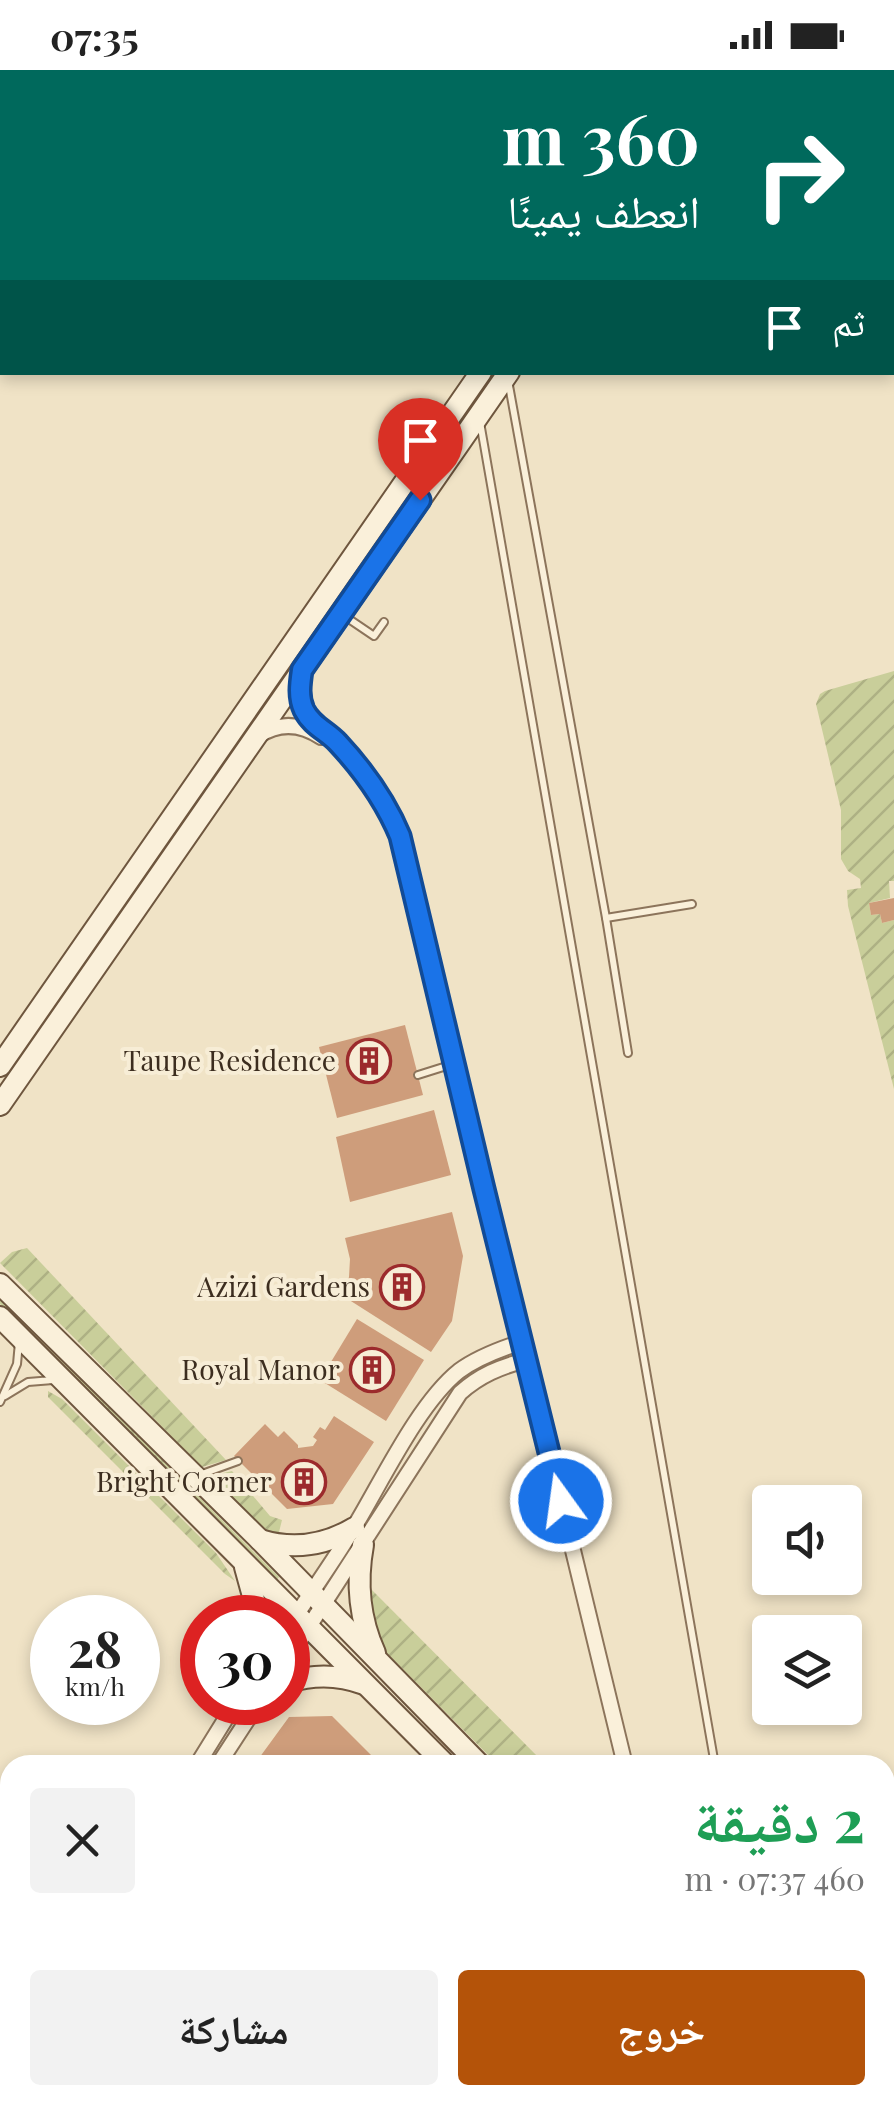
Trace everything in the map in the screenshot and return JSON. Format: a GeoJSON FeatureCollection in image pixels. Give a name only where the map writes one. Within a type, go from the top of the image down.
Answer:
{"type":"FeatureCollection","features":[{"type":"Feature","properties":{"kind":"street"},"geometry":{"type":"LineString","coordinates":[[0,1105],[507,375]]}},
{"type":"Feature","properties":{"kind":"street"},"geometry":{"type":"LineString","coordinates":[[0,1066],[475,376]]}},
{"type":"Feature","properties":{"kind":"street"},"geometry":{"type":"LineString","coordinates":[[302,670],[303,708],[377,790],[400,836],[623,1755]]}},
{"type":"Feature","properties":{"kind":"street"},"geometry":{"type":"LineString","coordinates":[[256,737],[279,726],[296,726],[343,750]]}},
{"type":"Feature","properties":{"kind":"street"},"geometry":{"type":"LineString","coordinates":[[148,853],[166,867]]}},
{"type":"Feature","properties":{"kind":"street"},"geometry":{"type":"LineString","coordinates":[[0,1284],[470,1755]]}},
{"type":"Feature","properties":{"kind":"street"},"geometry":{"type":"LineString","coordinates":[[0,1318],[273,1595]]}},
{"type":"Feature","properties":{"kind":"street"},"geometry":{"type":"LineString","coordinates":[[380,1664],[367,1634],[360,1602],[358,1536],[388,1468],[436,1395],[474,1361],[522,1342]]}},
{"type":"Feature","properties":{"kind":"street"},"geometry":{"type":"LineString","coordinates":[[310,1607],[460,1394],[483,1375],[526,1360]]}},
{"type":"Feature","properties":{"kind":"street"},"geometry":{"type":"LineString","coordinates":[[258,1539],[306,1545],[358,1536]]}},
{"type":"Feature","properties":{"kind":"street"},"geometry":{"type":"LineString","coordinates":[[242,1560],[252,1595]]}},
{"type":"Feature","properties":{"kind":"street"},"geometry":{"type":"LineString","coordinates":[[310,1635],[436,1755]]}},
{"type":"Feature","properties":{"kind":"street"},"geometry":{"type":"LineString","coordinates":[[310,1677],[328,1676],[364,1684]]}},
{"type":"Feature","properties":{"kind":"street"},"geometry":{"type":"LineString","coordinates":[[203,1755],[222,1725]]}},
{"type":"Feature","properties":{"kind":"street"},"geometry":{"type":"LineString","coordinates":[[225,1755],[244,1725]]}},
{"type":"Feature","properties":{"kind":"lane"},"geometry":{"type":"LineString","coordinates":[[508,375],[628,1053]]}},
{"type":"Feature","properties":{"kind":"lane"},"geometry":{"type":"LineString","coordinates":[[479,416],[713,1755]]}},
{"type":"Feature","properties":{"kind":"lane"},"geometry":{"type":"LineString","coordinates":[[342,614],[374,636],[384,622]]}},
{"type":"Feature","properties":{"kind":"lane"},"geometry":{"type":"LineString","coordinates":[[606,918],[692,904]]}},
{"type":"Feature","properties":{"kind":"lane"},"geometry":{"type":"LineString","coordinates":[[418,1075],[454,1064]]}},
{"type":"Feature","properties":{"kind":"lane"},"geometry":{"type":"LineString","coordinates":[[2,1399],[17,1364],[19,1336]]}},
{"type":"Feature","properties":{"kind":"lane"},"geometry":{"type":"LineString","coordinates":[[2,1399],[28,1382],[66,1382]]}},
{"type":"Feature","properties":{"kind":"lane"},"geometry":{"type":"LineString","coordinates":[[194,1476],[238,1461]]}},
{"type":"Feature","properties":{"kind":"green space"},"geometry":{"type":"Polygon","coordinates":[[[894,671],[894,881],[889,881],[890,898],[869,903],[871,915],[880,914],[882,923],[894,920],[894,1089],[848,906],[847,890],[861,888],[860,879],[848,871],[841,859],[841,810],[816,704],[825,691],[894,671]]]}},
{"type":"Feature","properties":{"kind":"green space"},"geometry":{"type":"Polygon","coordinates":[[[27,1248],[226,1460],[202,1467],[0,1263],[12,1252],[27,1248]]]}},
{"type":"Feature","properties":{"kind":"green space"},"geometry":{"type":"Polygon","coordinates":[[[0,1298],[279,1577],[276,1581],[0,1304],[0,1298]]]}},
{"type":"Feature","properties":{"kind":"green space"},"geometry":{"type":"Polygon","coordinates":[[[48,1391],[62,1399],[216,1553],[235,1581],[48,1397],[48,1391]]]}},
{"type":"Feature","properties":{"kind":"green space"},"geometry":{"type":"Polygon","coordinates":[[[232,1471],[270,1516],[282,1520],[278,1536],[260,1526],[211,1476],[232,1471]]]}},
{"type":"Feature","properties":{"kind":"green space"},"geometry":{"type":"Polygon","coordinates":[[[367,1585],[536,1755],[488,1755],[376,1638],[367,1585]]]}},
{"type":"Feature","properties":{"kind":"building"},"geometry":{"type":"Polygon","coordinates":[[[894,898],[894,920],[882,923],[880,914],[871,915],[869,903],[894,898]]]}},
{"type":"Feature","properties":{"kind":"building","name":"Taupe Residence"},"geometry":{"type":"Polygon","coordinates":[[[405,1025],[423,1095],[337,1118],[319,1047],[405,1025]]]}},
{"type":"Feature","properties":{"kind":"building"},"geometry":{"type":"Polygon","coordinates":[[[434,1110],[451,1175],[350,1202],[336,1137],[434,1110]]]}},
{"type":"Feature","properties":{"kind":"building","name":"Azizi Gardens"},"geometry":{"type":"Polygon","coordinates":[[[452,1212],[463,1256],[452,1321],[431,1352],[343,1296],[350,1259],[345,1238],[452,1212]]]}},
{"type":"Feature","properties":{"kind":"building","name":"Royal Manor"},"geometry":{"type":"Polygon","coordinates":[[[357,1319],[424,1360],[386,1421],[320,1380],[357,1319]]]}},
{"type":"Feature","properties":{"kind":"building","name":"Bright Corner"},"geometry":{"type":"Polygon","coordinates":[[[334,1416],[374,1442],[333,1504],[287,1509],[234,1456],[265,1424],[278,1437],[284,1431],[298,1448],[313,1446],[317,1440],[313,1437],[320,1427],[325,1430],[334,1416]]]}},
{"type":"Feature","properties":{"kind":"building"},"geometry":{"type":"Polygon","coordinates":[[[332,1716],[371,1755],[261,1755],[283,1725],[310,1725],[310,1717],[332,1716]]]}},
{"type":"Feature","properties":{"kind":"place","name":"Taupe Residence"},"geometry":{"type":"Point","coordinates":[369,1061]}},
{"type":"Feature","properties":{"kind":"place","name":"Azizi Gardens"},"geometry":{"type":"Point","coordinates":[402,1287]}},
{"type":"Feature","properties":{"kind":"place","name":"Royal Manor"},"geometry":{"type":"Point","coordinates":[372,1370]}},
{"type":"Feature","properties":{"kind":"place","name":"Bright Corner"},"geometry":{"type":"Point","coordinates":[304,1482]}},
{"type":"Feature","properties":{"kind":"route"},"geometry":{"type":"LineString","coordinates":[[420,500],[302,670],[300,693],[311,720],[367,775],[400,836],[561,1501]]}}]}
